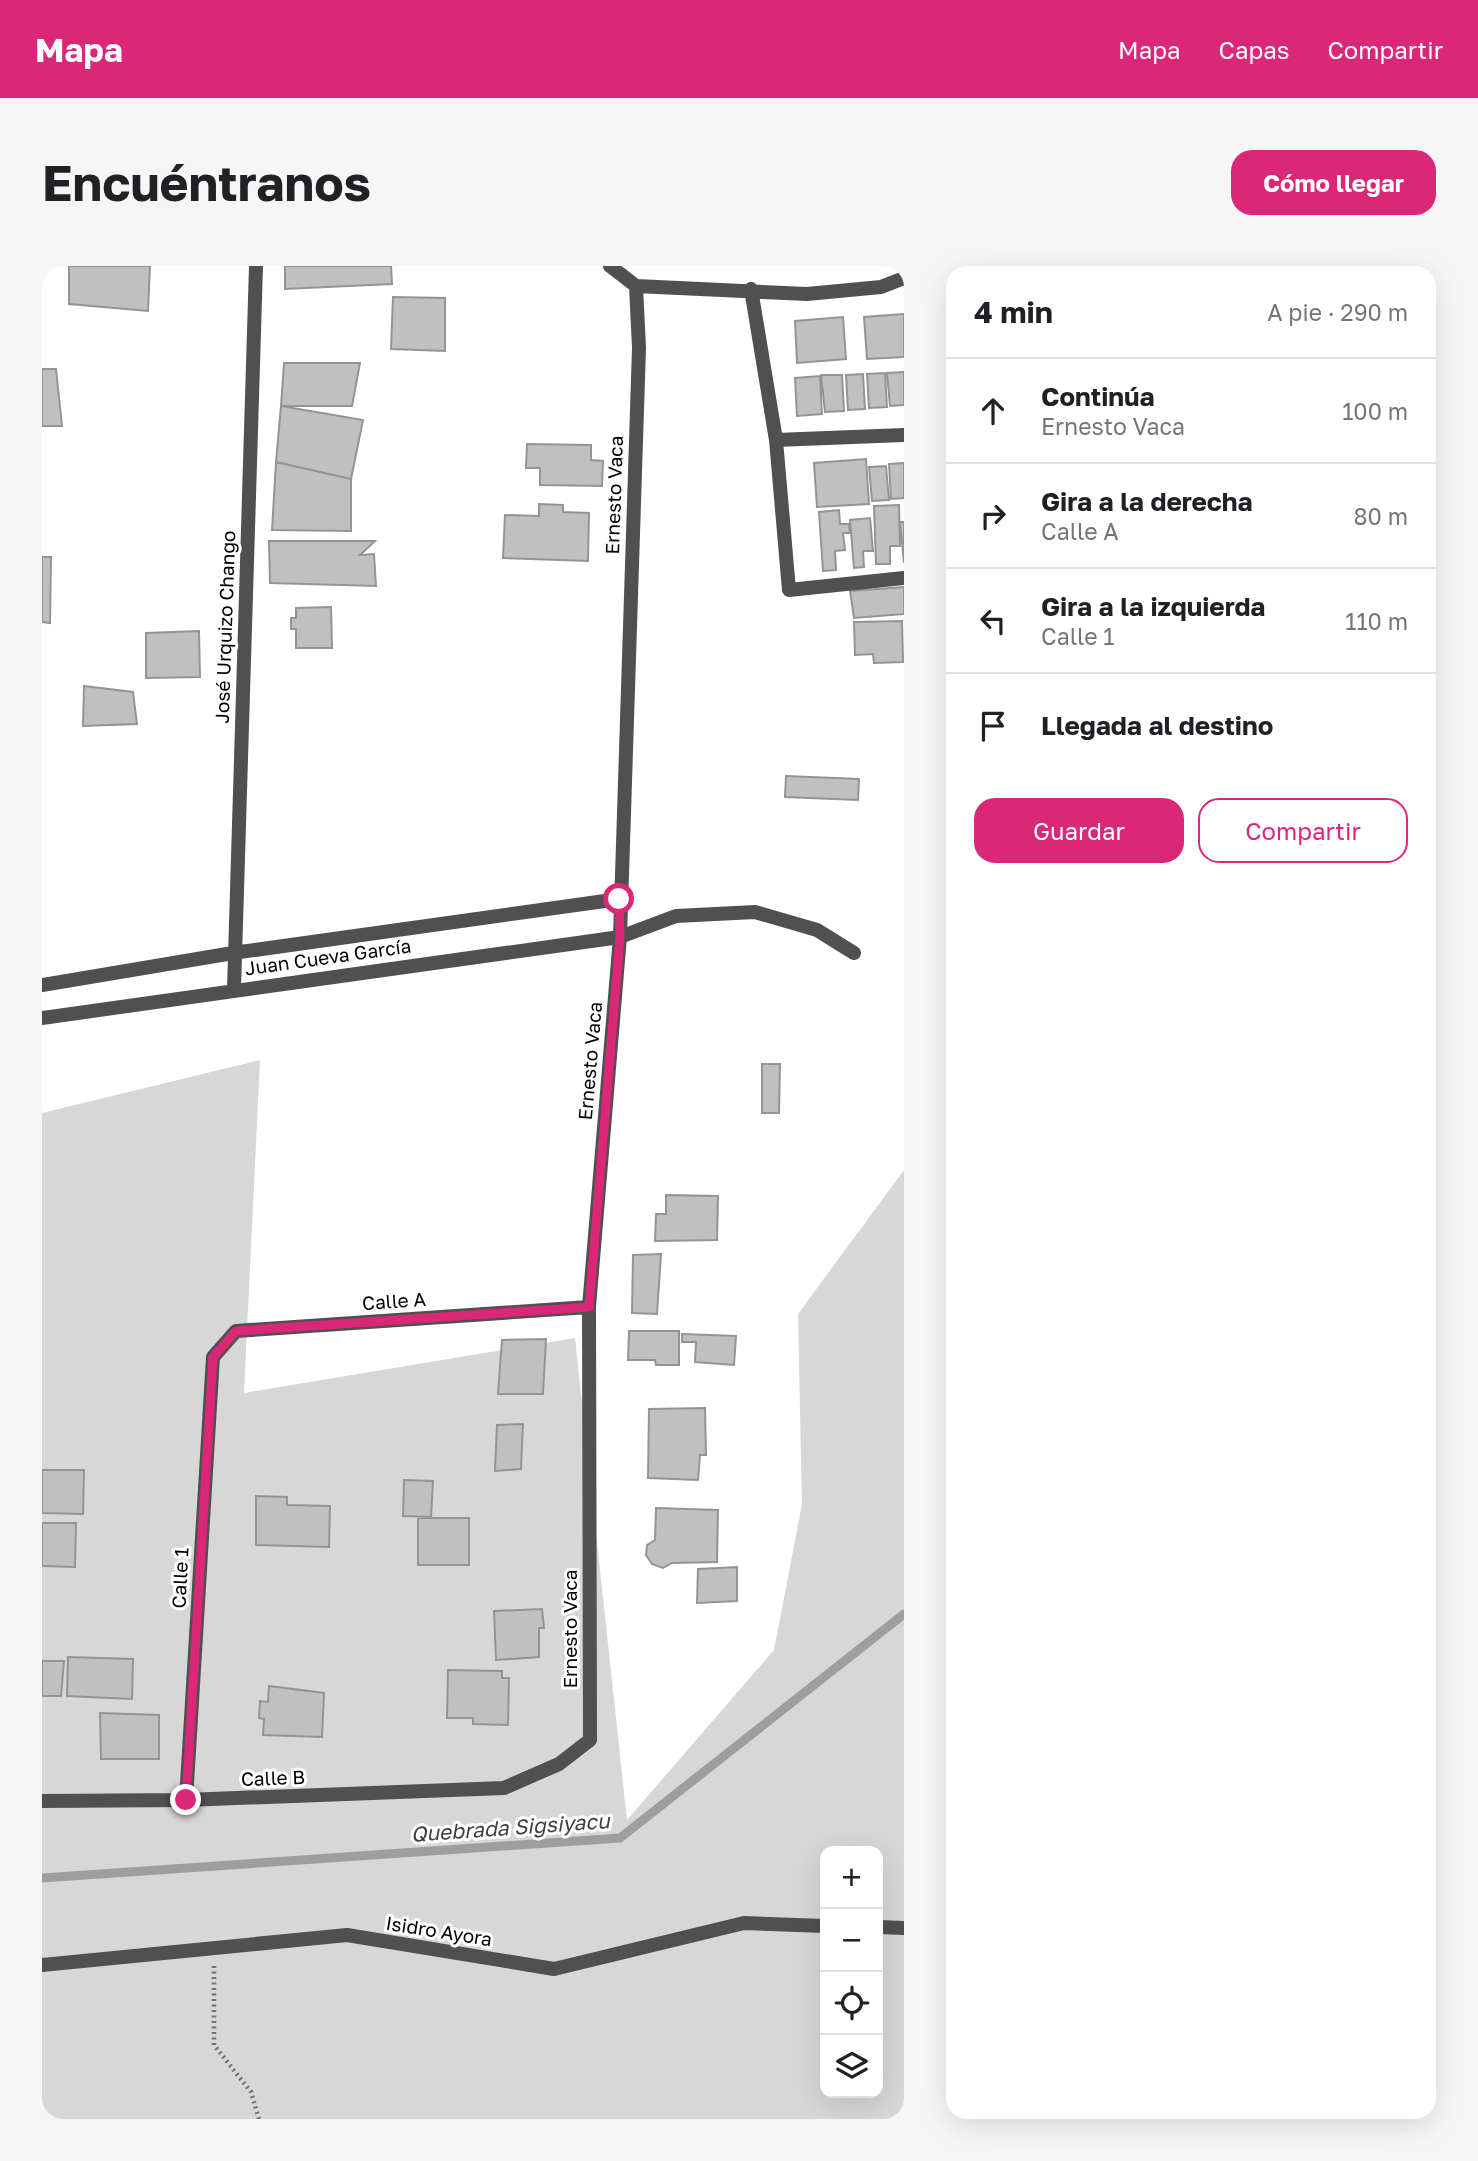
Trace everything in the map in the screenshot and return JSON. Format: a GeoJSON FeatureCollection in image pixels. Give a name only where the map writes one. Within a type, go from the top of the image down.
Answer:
{"type":"FeatureCollection","features":[{"type":"Feature","properties":{"kind":"street","name":"José Urquizo Chango"},"geometry":{"type":"LineString","coordinates":[[234,989],[256,266]]}},
{"type":"Feature","properties":{"kind":"street"},"geometry":{"type":"LineString","coordinates":[[610,266],[636,286],[751,289],[807,294],[881,287],[904,278]]}},
{"type":"Feature","properties":{"kind":"street","name":"Ernesto Vaca"},"geometry":{"type":"LineString","coordinates":[[504,1788],[559,1764],[590,1740],[589,1307],[620,937],[619,899],[639,348],[636,286]]}},
{"type":"Feature","properties":{"kind":"street"},"geometry":{"type":"LineString","coordinates":[[751,289],[776,440],[789,590],[904,578]]}},
{"type":"Feature","properties":{"kind":"street"},"geometry":{"type":"LineString","coordinates":[[776,440],[904,435]]}},
{"type":"Feature","properties":{"kind":"street","name":"Juan Cueva García"},"geometry":{"type":"LineString","coordinates":[[42,985],[233,953],[619,899]]}},
{"type":"Feature","properties":{"kind":"street","name":"Juan Cueva García"},"geometry":{"type":"LineString","coordinates":[[42,1018],[620,937],[676,916],[755,912],[817,930],[853,953]]}},
{"type":"Feature","properties":{"kind":"street","name":"Calle A"},"geometry":{"type":"LineString","coordinates":[[213,1357],[236,1331],[589,1307]]}},
{"type":"Feature","properties":{"kind":"street","name":"Calle 1"},"geometry":{"type":"LineString","coordinates":[[186,1800],[213,1357]]}},
{"type":"Feature","properties":{"kind":"street","name":"Calle B"},"geometry":{"type":"LineString","coordinates":[[42,1801],[186,1800],[504,1788]]}},
{"type":"Feature","properties":{"kind":"street","name":"Isidro Ayora"},"geometry":{"type":"LineString","coordinates":[[42,1965],[346,1935],[554,1969],[744,1923],[820,1926]]}},
{"type":"Feature","properties":{"kind":"street"},"geometry":{"type":"LineString","coordinates":[[883,1927],[904,1928]]}},
{"type":"Feature","properties":{"kind":"path"},"geometry":{"type":"LineString","coordinates":[[214,1948],[214,2045],[251,2092],[259,2119]]}},
{"type":"Feature","properties":{"kind":"shaded area"},"geometry":{"type":"Polygon","coordinates":[[[260,1060],[244,1393],[575,1338],[627,1820],[774,1650],[802,1504],[798,1314],[904,1170],[904,2119],[42,2119],[42,1113],[260,1060]]]}},
{"type":"Feature","properties":{"kind":"building"},"geometry":{"type":"Polygon","coordinates":[[[69,266],[150,266],[148,311],[69,304],[69,266]]]}},
{"type":"Feature","properties":{"kind":"building"},"geometry":{"type":"Polygon","coordinates":[[[285,266],[391,266],[392,284],[285,289],[285,266]]]}},
{"type":"Feature","properties":{"kind":"building"},"geometry":{"type":"Polygon","coordinates":[[[393,297],[445,298],[445,351],[391,349],[393,297]]]}},
{"type":"Feature","properties":{"kind":"building"},"geometry":{"type":"Polygon","coordinates":[[[904,314],[904,357],[867,359],[864,317],[904,314]]]}},
{"type":"Feature","properties":{"kind":"building"},"geometry":{"type":"Polygon","coordinates":[[[843,317],[846,359],[797,363],[795,321],[843,317]]]}},
{"type":"Feature","properties":{"kind":"building"},"geometry":{"type":"Polygon","coordinates":[[[284,363],[360,363],[352,406],[281,406],[284,363]]]}},
{"type":"Feature","properties":{"kind":"building"},"geometry":{"type":"Polygon","coordinates":[[[42,369],[56,369],[62,426],[42,426],[42,369]]]}},
{"type":"Feature","properties":{"kind":"building"},"geometry":{"type":"Polygon","coordinates":[[[904,372],[904,405],[890,406],[887,373],[904,372]]]}},
{"type":"Feature","properties":{"kind":"building"},"geometry":{"type":"Polygon","coordinates":[[[885,373],[887,407],[869,408],[867,374],[885,373]]]}},
{"type":"Feature","properties":{"kind":"building"},"geometry":{"type":"Polygon","coordinates":[[[863,374],[865,409],[848,410],[846,375],[863,374]]]}},
{"type":"Feature","properties":{"kind":"building"},"geometry":{"type":"Polygon","coordinates":[[[821,375],[842,375],[844,411],[825,412],[821,375]]]}},
{"type":"Feature","properties":{"kind":"building"},"geometry":{"type":"Polygon","coordinates":[[[820,376],[822,414],[797,416],[795,378],[820,376]]]}},
{"type":"Feature","properties":{"kind":"building"},"geometry":{"type":"Polygon","coordinates":[[[281,406],[363,420],[351,479],[276,462],[281,406]]]}},
{"type":"Feature","properties":{"kind":"building"},"geometry":{"type":"Polygon","coordinates":[[[527,444],[591,445],[591,460],[603,461],[602,486],[540,485],[540,468],[526,468],[527,444]]]}},
{"type":"Feature","properties":{"kind":"building"},"geometry":{"type":"Polygon","coordinates":[[[866,459],[869,504],[817,507],[814,463],[866,459]]]}},
{"type":"Feature","properties":{"kind":"building"},"geometry":{"type":"Polygon","coordinates":[[[276,462],[351,479],[351,531],[272,530],[276,462]]]}},
{"type":"Feature","properties":{"kind":"building"},"geometry":{"type":"Polygon","coordinates":[[[904,463],[904,498],[891,499],[889,464],[904,463]]]}},
{"type":"Feature","properties":{"kind":"building"},"geometry":{"type":"Polygon","coordinates":[[[886,466],[889,500],[872,501],[869,467],[886,466]]]}},
{"type":"Feature","properties":{"kind":"building"},"geometry":{"type":"Polygon","coordinates":[[[539,504],[563,505],[563,512],[589,513],[588,561],[503,558],[505,515],[539,516],[539,504]]]}},
{"type":"Feature","properties":{"kind":"building"},"geometry":{"type":"Polygon","coordinates":[[[899,505],[900,546],[890,546],[890,564],[876,564],[874,506],[899,505]]]}},
{"type":"Feature","properties":{"kind":"building"},"geometry":{"type":"Polygon","coordinates":[[[839,510],[840,524],[849,524],[850,533],[843,533],[845,550],[835,551],[836,570],[823,571],[819,512],[839,510]]]}},
{"type":"Feature","properties":{"kind":"building"},"geometry":{"type":"Polygon","coordinates":[[[870,518],[873,551],[863,551],[864,567],[854,568],[850,520],[870,518]]]}},
{"type":"Feature","properties":{"kind":"building"},"geometry":{"type":"Polygon","coordinates":[[[900,522],[904,522],[904,563],[900,522]]]}},
{"type":"Feature","properties":{"kind":"building"},"geometry":{"type":"Polygon","coordinates":[[[269,541],[375,541],[360,555],[374,554],[376,586],[270,583],[269,541]]]}},
{"type":"Feature","properties":{"kind":"building"},"geometry":{"type":"Polygon","coordinates":[[[42,557],[51,557],[50,623],[42,622],[42,557]]]}},
{"type":"Feature","properties":{"kind":"building"},"geometry":{"type":"Polygon","coordinates":[[[904,587],[904,614],[854,618],[850,591],[904,587]]]}},
{"type":"Feature","properties":{"kind":"building"},"geometry":{"type":"Polygon","coordinates":[[[331,607],[332,648],[296,648],[296,629],[291,629],[291,618],[296,618],[296,608],[331,607]]]}},
{"type":"Feature","properties":{"kind":"building"},"geometry":{"type":"Polygon","coordinates":[[[902,621],[903,662],[874,663],[873,654],[855,655],[854,622],[902,621]]]}},
{"type":"Feature","properties":{"kind":"building"},"geometry":{"type":"Polygon","coordinates":[[[199,631],[200,677],[146,678],[146,633],[199,631]]]}},
{"type":"Feature","properties":{"kind":"building"},"geometry":{"type":"Polygon","coordinates":[[[84,686],[133,692],[137,724],[83,726],[84,686]]]}},
{"type":"Feature","properties":{"kind":"building"},"geometry":{"type":"Polygon","coordinates":[[[786,776],[859,779],[858,800],[785,797],[786,776]]]}},
{"type":"Feature","properties":{"kind":"building"},"geometry":{"type":"Polygon","coordinates":[[[762,1064],[780,1064],[779,1113],[762,1113],[762,1064]]]}},
{"type":"Feature","properties":{"kind":"building"},"geometry":{"type":"Polygon","coordinates":[[[666,1195],[718,1196],[717,1240],[655,1241],[656,1214],[666,1214],[666,1195]]]}},
{"type":"Feature","properties":{"kind":"building"},"geometry":{"type":"Polygon","coordinates":[[[661,1254],[657,1314],[632,1313],[633,1255],[661,1254]]]}},
{"type":"Feature","properties":{"kind":"building"},"geometry":{"type":"Polygon","coordinates":[[[629,1331],[679,1331],[679,1365],[656,1365],[655,1360],[628,1360],[629,1331]]]}},
{"type":"Feature","properties":{"kind":"building"},"geometry":{"type":"Polygon","coordinates":[[[682,1334],[736,1336],[734,1365],[695,1362],[696,1342],[682,1342],[682,1334]]]}},
{"type":"Feature","properties":{"kind":"building"},"geometry":{"type":"Polygon","coordinates":[[[546,1339],[543,1394],[498,1394],[502,1340],[546,1339]]]}},
{"type":"Feature","properties":{"kind":"building"},"geometry":{"type":"Polygon","coordinates":[[[705,1408],[706,1455],[700,1455],[698,1480],[648,1478],[649,1409],[705,1408]]]}},
{"type":"Feature","properties":{"kind":"building"},"geometry":{"type":"Polygon","coordinates":[[[523,1424],[521,1469],[495,1471],[497,1425],[523,1424]]]}},
{"type":"Feature","properties":{"kind":"building"},"geometry":{"type":"Polygon","coordinates":[[[42,1470],[84,1470],[83,1514],[42,1513],[42,1470]]]}},
{"type":"Feature","properties":{"kind":"building"},"geometry":{"type":"Polygon","coordinates":[[[404,1480],[433,1481],[431,1517],[403,1516],[404,1480]]]}},
{"type":"Feature","properties":{"kind":"building"},"geometry":{"type":"Polygon","coordinates":[[[256,1496],[287,1497],[287,1505],[330,1506],[329,1547],[256,1545],[256,1496]]]}},
{"type":"Feature","properties":{"kind":"building"},"geometry":{"type":"Polygon","coordinates":[[[656,1508],[718,1510],[717,1562],[672,1563],[663,1568],[652,1564],[646,1555],[647,1545],[655,1540],[656,1508]]]}},
{"type":"Feature","properties":{"kind":"building"},"geometry":{"type":"Polygon","coordinates":[[[418,1518],[469,1518],[469,1565],[418,1565],[418,1518]]]}},
{"type":"Feature","properties":{"kind":"building"},"geometry":{"type":"Polygon","coordinates":[[[42,1523],[76,1523],[75,1567],[42,1566],[42,1523]]]}},
{"type":"Feature","properties":{"kind":"building"},"geometry":{"type":"Polygon","coordinates":[[[737,1567],[737,1601],[697,1603],[698,1569],[737,1567]]]}},
{"type":"Feature","properties":{"kind":"building"},"geometry":{"type":"Polygon","coordinates":[[[542,1609],[544,1628],[539,1628],[539,1657],[496,1660],[494,1611],[542,1609]]]}},
{"type":"Feature","properties":{"kind":"building"},"geometry":{"type":"Polygon","coordinates":[[[68,1657],[133,1659],[132,1699],[67,1696],[68,1657]]]}},
{"type":"Feature","properties":{"kind":"building"},"geometry":{"type":"Polygon","coordinates":[[[42,1661],[64,1661],[61,1696],[42,1696],[42,1661]]]}},
{"type":"Feature","properties":{"kind":"building"},"geometry":{"type":"Polygon","coordinates":[[[448,1670],[502,1671],[502,1678],[509,1678],[508,1725],[473,1724],[473,1718],[447,1718],[448,1670]]]}},
{"type":"Feature","properties":{"kind":"building"},"geometry":{"type":"Polygon","coordinates":[[[269,1686],[324,1693],[322,1737],[263,1735],[264,1719],[259,1718],[260,1701],[268,1702],[269,1686]]]}},
{"type":"Feature","properties":{"kind":"building"},"geometry":{"type":"Polygon","coordinates":[[[100,1713],[159,1715],[159,1759],[101,1759],[100,1713]]]}},
{"type":"Feature","properties":{"kind":"waterway","name":"Quebrada Sigsiyacu"},"geometry":{"type":"LineString","coordinates":[[42,1878],[620,1838],[904,1614]]}},
{"type":"Feature","properties":{"kind":"route"},"geometry":{"type":"LineString","coordinates":[[186,1800],[213,1357],[236,1331],[589,1307],[620,937],[619,899]]}}]}
